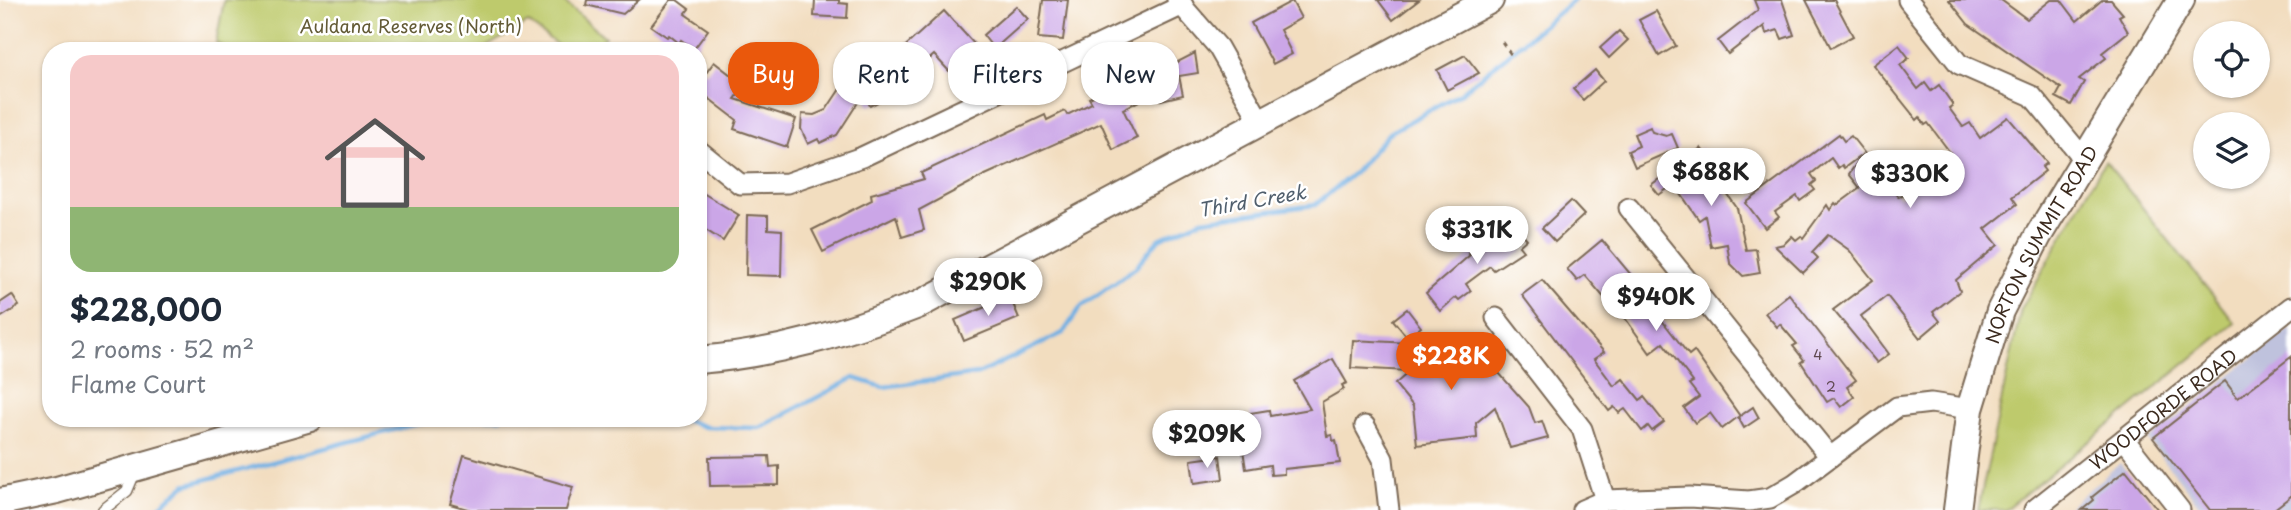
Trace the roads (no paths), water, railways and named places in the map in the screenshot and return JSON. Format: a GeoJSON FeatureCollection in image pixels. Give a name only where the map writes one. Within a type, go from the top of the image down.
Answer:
{"type":"FeatureCollection","features":[{"type":"Feature","properties":{"kind":"main road"},"geometry":{"type":"LineString","coordinates":[[707,359],[797,346],[854,330],[918,305],[1490,0]]}},
{"type":"Feature","properties":{"kind":"main road","name":"NORTON SUMMIT ROAD"},"geometry":{"type":"LineString","coordinates":[[1957,510],[1970,409],[2000,311],[2038,236],[2181,0]]}},
{"type":"Feature","properties":{"kind":"main road"},"geometry":{"type":"LineString","coordinates":[[0,504],[279,427]]}},
{"type":"Feature","properties":{"kind":"street"},"geometry":{"type":"LineString","coordinates":[[1908,0],[1959,64],[2032,96],[2084,159]]}},
{"type":"Feature","properties":{"kind":"street"},"geometry":{"type":"LineString","coordinates":[[707,156],[740,184],[787,183],[862,157],[1180,3],[1218,47],[1261,123]]}},
{"type":"Feature","properties":{"kind":"street"},"geometry":{"type":"LineString","coordinates":[[1629,208],[1830,457]]}},
{"type":"Feature","properties":{"kind":"street","name":"WOODFORDE ROAD"},"geometry":{"type":"LineString","coordinates":[[2034,510],[2291,307]]}},
{"type":"Feature","properties":{"kind":"street"},"geometry":{"type":"LineString","coordinates":[[1496,318],[1582,429],[1605,500]]}},
{"type":"Feature","properties":{"kind":"street"},"geometry":{"type":"LineString","coordinates":[[1582,510],[1605,500],[1690,497],[1749,505],[1770,498],[1897,407],[1931,403],[1970,409]]}},
{"type":"Feature","properties":{"kind":"street"},"geometry":{"type":"LineString","coordinates":[[1365,426],[1383,458],[1389,510]]}},
{"type":"Feature","properties":{"kind":"street"},"geometry":{"type":"LineString","coordinates":[[2124,439],[2180,510]]}},
{"type":"Feature","properties":{"kind":"lane"},"geometry":{"type":"LineString","coordinates":[[103,510],[127,491],[136,468]]}},
{"type":"Feature","properties":{"kind":"lane"},"geometry":{"type":"LineString","coordinates":[[0,504],[8,510]]}},
{"type":"Feature","properties":{"kind":"waterway","name":"Third Creek"},"geometry":{"type":"LineString","coordinates":[[705,427],[759,428],[854,378],[883,387],[978,374],[1063,333],[1081,307],[1136,267],[1159,239],[1202,220],[1315,205],[1355,172],[1389,133],[1461,93],[1574,0]]}},
{"type":"Feature","properties":{"kind":"waterway","name":"Third Creek"},"geometry":{"type":"LineString","coordinates":[[155,510],[185,485],[405,427]]}},
{"type":"Feature","properties":{"kind":"park label","name":"Auldana Reserves (North)"},"geometry":{"type":"Point","coordinates":[411,25]}}]}
